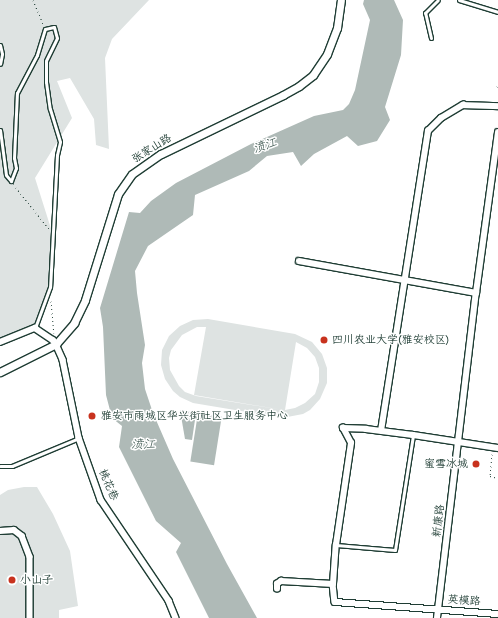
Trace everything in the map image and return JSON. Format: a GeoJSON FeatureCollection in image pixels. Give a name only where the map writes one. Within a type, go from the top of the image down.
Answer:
{"type":"FeatureCollection","features":[{"type":"Feature","properties":{"kind":"street","name":"张家山路"},"geometry":{"type":"LineString","coordinates":[[0,372],[55,342],[74,323],[85,300],[118,194],[132,174],[160,154],[299,86],[313,75],[327,54],[337,28],[341,0]]}},
{"type":"Feature","properties":{"kind":"street"},"geometry":{"type":"LineString","coordinates":[[381,430],[406,280],[428,131],[441,118],[463,105],[498,106]]}},
{"type":"Feature","properties":{"kind":"street","name":"新康路"},"geometry":{"type":"LineString","coordinates":[[437,618],[476,293],[498,132]]}},
{"type":"Feature","properties":{"kind":"street"},"geometry":{"type":"LineString","coordinates":[[299,261],[476,293]]}},
{"type":"Feature","properties":{"kind":"street"},"geometry":{"type":"LineString","coordinates":[[0,342],[35,328],[55,342]]}},
{"type":"Feature","properties":{"kind":"street","name":"桃花巷"},"geometry":{"type":"LineString","coordinates":[[55,342],[64,360],[78,438],[101,500],[169,601],[176,618]]}},
{"type":"Feature","properties":{"kind":"street"},"geometry":{"type":"LineString","coordinates":[[277,590],[277,584],[281,581],[333,584],[336,545],[351,443],[343,428],[381,430],[495,448]]}},
{"type":"Feature","properties":{"kind":"street"},"geometry":{"type":"LineString","coordinates":[[0,532],[14,530],[22,536],[30,557],[30,618]]}},
{"type":"Feature","properties":{"kind":"street","name":"英模路"},"geometry":{"type":"LineString","coordinates":[[333,584],[335,602],[498,614]]}},
{"type":"Feature","properties":{"kind":"lane"},"geometry":{"type":"LineString","coordinates":[[431,38],[425,13],[438,0]]}},
{"type":"Feature","properties":{"kind":"lane"},"geometry":{"type":"LineString","coordinates":[[459,0],[498,12]]}},
{"type":"Feature","properties":{"kind":"lane"},"geometry":{"type":"LineString","coordinates":[[0,130],[6,175],[11,181],[16,168],[14,158],[17,93],[37,55],[45,29],[54,27],[57,38],[46,61],[46,82],[50,109],[60,142],[57,155],[50,286],[35,328]]}},
{"type":"Feature","properties":{"kind":"lane"},"geometry":{"type":"LineString","coordinates":[[0,45],[2,54],[0,64]]}},
{"type":"Feature","properties":{"kind":"lane"},"geometry":{"type":"LineString","coordinates":[[336,545],[396,550],[413,435]]}},
{"type":"Feature","properties":{"kind":"lane"},"geometry":{"type":"LineString","coordinates":[[0,466],[12,466],[78,438]]}},
{"type":"Feature","properties":{"kind":"path"},"geometry":{"type":"LineString","coordinates":[[33,0],[45,29]]}},
{"type":"Feature","properties":{"kind":"path"},"geometry":{"type":"LineString","coordinates":[[11,181],[53,235]]}},
{"type":"Feature","properties":{"kind":"path"},"geometry":{"type":"LineString","coordinates":[[51,307],[55,342]]}},
{"type":"Feature","properties":{"kind":"path"},"geometry":{"type":"LineString","coordinates":[[495,448],[490,476],[498,478]]}},
{"type":"Feature","properties":{"kind":"shaded area"},"geometry":{"type":"Polygon","coordinates":[[[0,0],[149,0],[112,39],[105,58],[109,149],[96,145],[94,119],[70,78],[57,81],[72,118],[35,178],[53,235],[50,287],[35,328],[0,342],[0,0]]]}},
{"type":"Feature","properties":{"kind":"shaded area"},"geometry":{"type":"Polygon","coordinates":[[[208,319],[295,334],[312,342],[322,354],[327,368],[327,383],[320,399],[310,410],[303,414],[282,418],[193,403],[180,397],[173,391],[165,379],[161,365],[162,350],[169,336],[180,326],[193,320],[208,319]],[[197,327],[182,335],[171,350],[169,358],[170,370],[179,386],[185,392],[196,396],[283,410],[194,395],[206,327],[197,327]],[[296,342],[285,410],[295,408],[305,403],[315,394],[319,382],[319,368],[315,357],[307,348],[296,342]]]}},
{"type":"Feature","properties":{"kind":"shaded area"},"geometry":{"type":"Polygon","coordinates":[[[24,487],[37,487],[53,514],[70,551],[78,606],[59,610],[59,618],[0,618],[0,495],[8,490],[24,487]]]}},
{"type":"Feature","properties":{"kind":"water","name":"𣸣江"},"geometry":{"type":"Polygon","coordinates":[[[364,0],[394,0],[403,20],[401,55],[385,107],[390,120],[377,141],[358,146],[347,136],[314,154],[301,166],[293,152],[267,156],[249,171],[195,195],[193,215],[148,246],[135,271],[145,345],[142,363],[145,389],[153,413],[173,459],[227,564],[257,618],[209,618],[176,552],[181,543],[156,521],[119,447],[122,426],[112,418],[106,395],[103,327],[100,308],[129,212],[140,213],[151,201],[176,183],[251,144],[314,116],[343,110],[349,104],[355,90],[370,20],[363,4],[364,0]]]}},
{"type":"Feature","properties":{"kind":"water"},"geometry":{"type":"Polygon","coordinates":[[[180,410],[196,413],[192,440],[185,439],[180,410]]]}},
{"type":"Feature","properties":{"kind":"water"},"geometry":{"type":"Polygon","coordinates":[[[198,413],[222,417],[214,465],[190,461],[198,413]]]}},
{"type":"Feature","properties":{"kind":"place","name":"四川农业大学(雅安校区)"},"geometry":{"type":"Point","coordinates":[324,340]}},
{"type":"Feature","properties":{"kind":"place","name":"雅安市雨城区华兴街社区卫生服务中心"},"geometry":{"type":"Point","coordinates":[92,416]}},
{"type":"Feature","properties":{"kind":"place","name":"蜜雪冰城"},"geometry":{"type":"Point","coordinates":[476,464]}},
{"type":"Feature","properties":{"kind":"place","name":"小山子"},"geometry":{"type":"Point","coordinates":[12,580]}}]}
